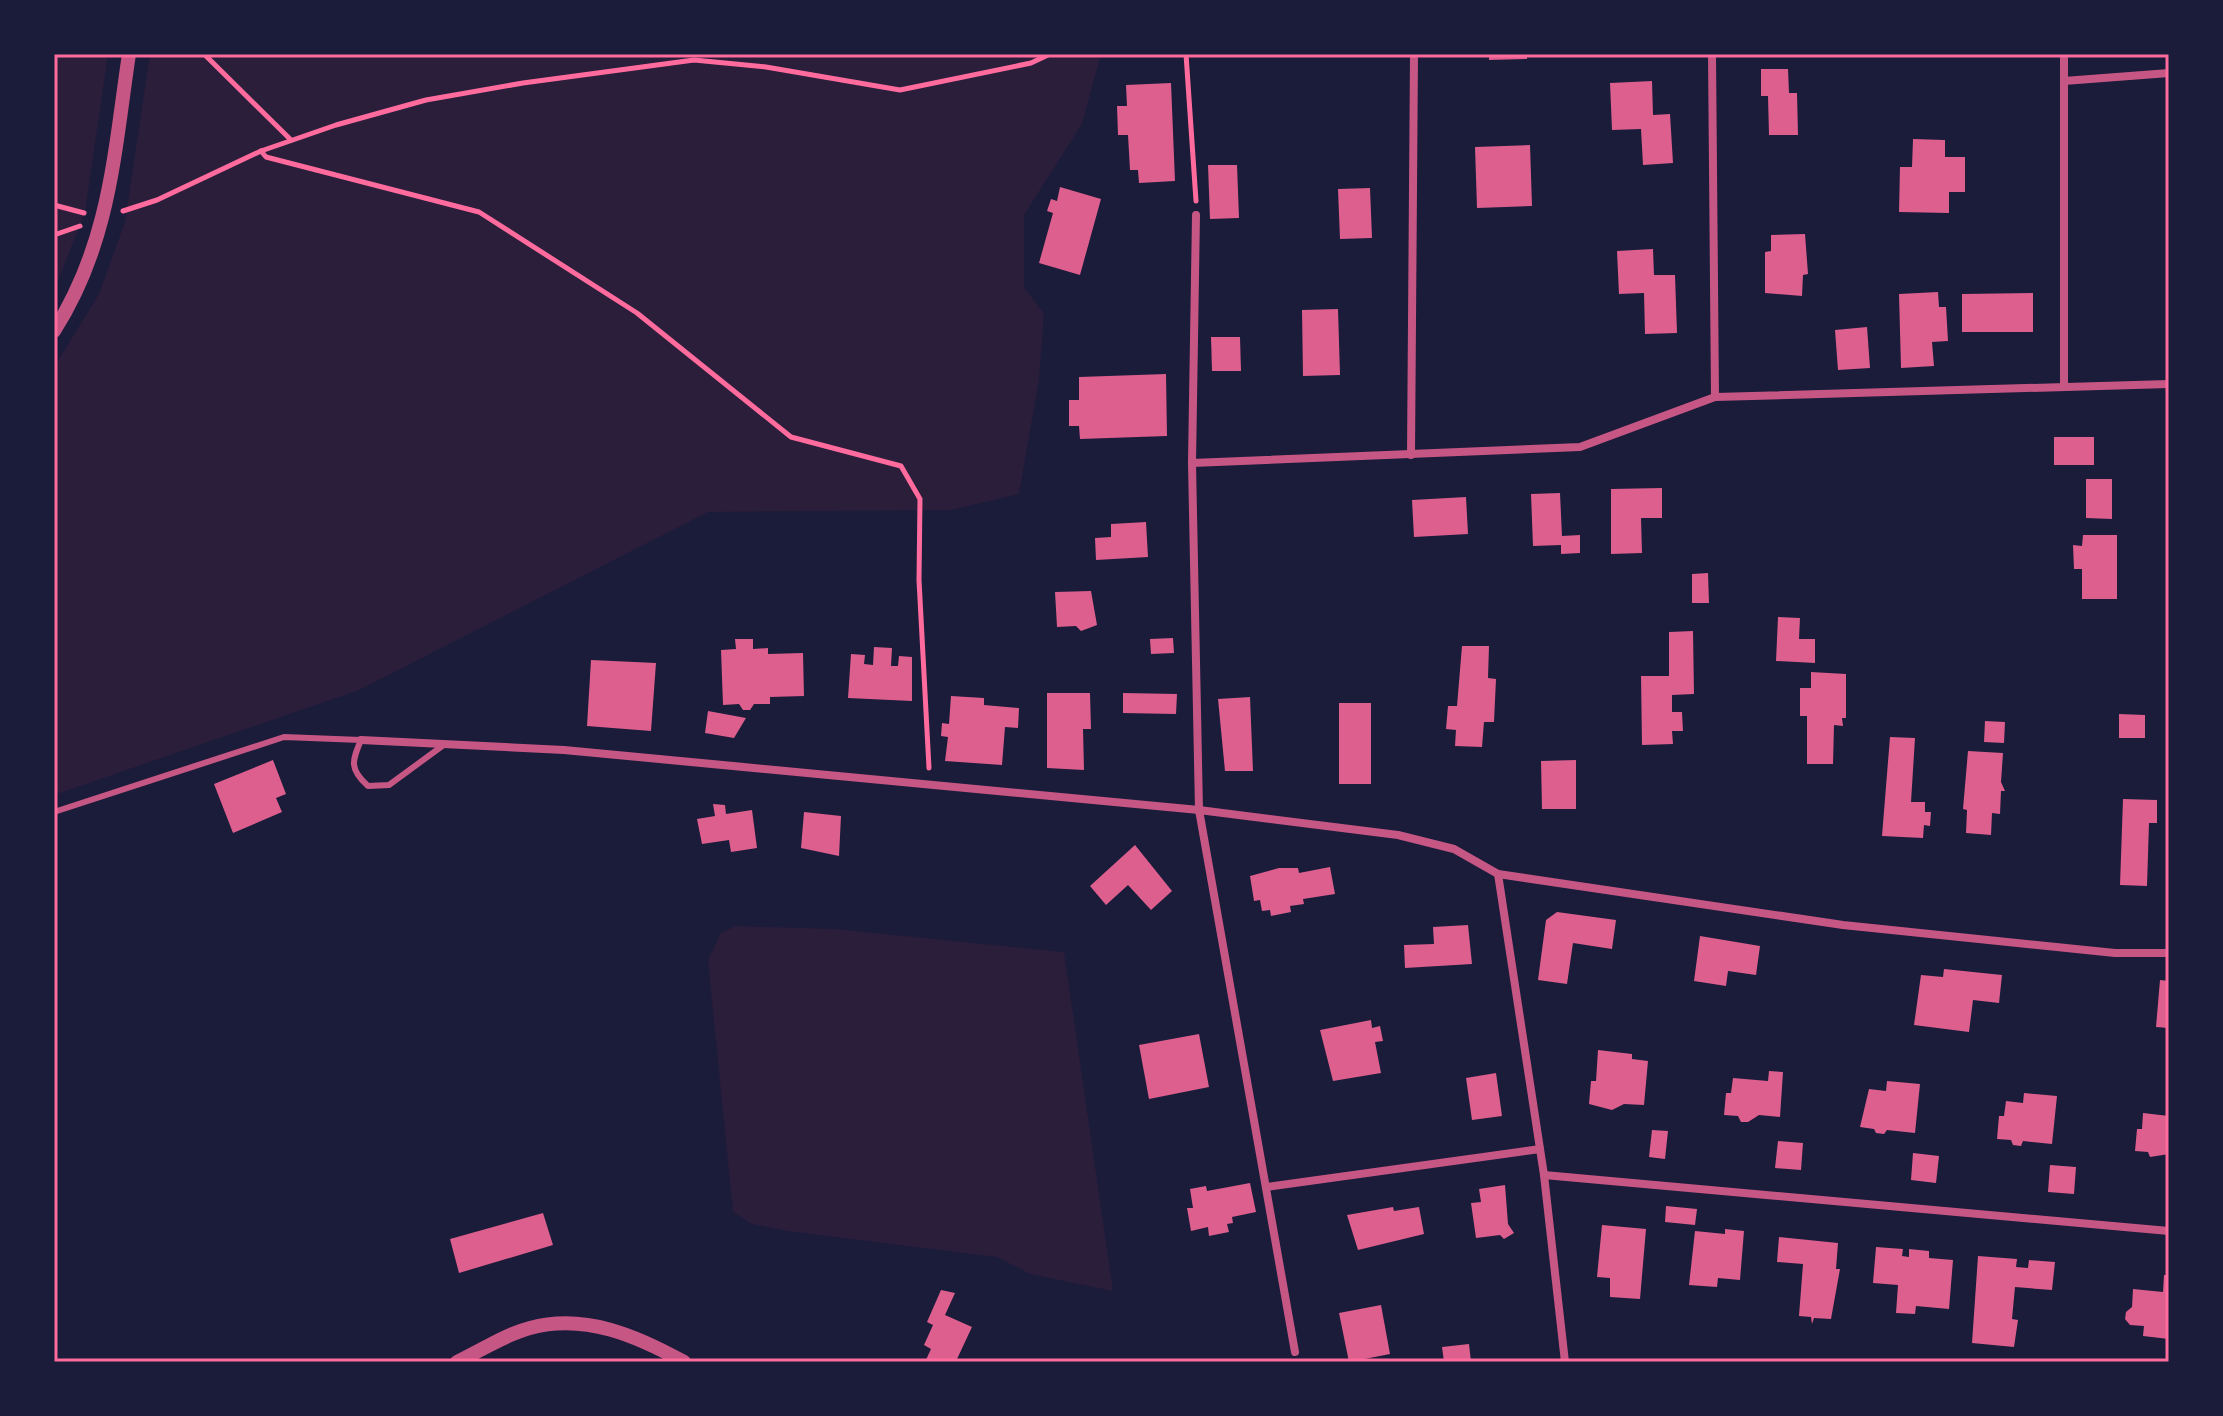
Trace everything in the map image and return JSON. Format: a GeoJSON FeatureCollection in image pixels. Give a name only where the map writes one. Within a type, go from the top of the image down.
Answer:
{"type":"FeatureCollection","features":[{"type":"Feature","properties":{"kind":"street"},"geometry":{"type":"LineString","coordinates":[[54,331],[80,285],[105,218],[129,54]]}},
{"type":"Feature","properties":{"kind":"street"},"geometry":{"type":"LineString","coordinates":[[1411,455],[1414,54]]}},
{"type":"Feature","properties":{"kind":"street"},"geometry":{"type":"LineString","coordinates":[[1712,54],[1715,397]]}},
{"type":"Feature","properties":{"kind":"street"},"geometry":{"type":"LineString","coordinates":[[2064,54],[2064,386]]}},
{"type":"Feature","properties":{"kind":"street"},"geometry":{"type":"LineString","coordinates":[[2064,81],[2169,73]]}},
{"type":"Feature","properties":{"kind":"street"},"geometry":{"type":"LineString","coordinates":[[1196,215],[1192,463],[1199,810],[1295,1352]]}},
{"type":"Feature","properties":{"kind":"street"},"geometry":{"type":"LineString","coordinates":[[1192,463],[1580,447],[1715,397],[2169,384]]}},
{"type":"Feature","properties":{"kind":"street"},"geometry":{"type":"LineString","coordinates":[[361,740],[564,750],[1199,810],[1398,835],[1454,849],[1498,874],[1843,925],[2115,953],[2169,953]]}},
{"type":"Feature","properties":{"kind":"street"},"geometry":{"type":"LineString","coordinates":[[1498,874],[1544,1175],[1565,1362]]}},
{"type":"Feature","properties":{"kind":"street"},"geometry":{"type":"LineString","coordinates":[[1266,1187],[1540,1149]]}},
{"type":"Feature","properties":{"kind":"street"},"geometry":{"type":"LineString","coordinates":[[1544,1175],[2169,1231]]}},
{"type":"Feature","properties":{"kind":"street"},"geometry":{"type":"LineString","coordinates":[[457,1362],[530,1328],[584,1323],[627,1333],[684,1362]]}},
{"type":"Feature","properties":{"kind":"lane"},"geometry":{"type":"LineString","coordinates":[[54,812],[284,737],[361,740],[352,762],[354,774],[368,786],[389,785],[445,744]]}},
{"type":"Feature","properties":{"kind":"path"},"geometry":{"type":"LineString","coordinates":[[204,54],[291,140]]}},
{"type":"Feature","properties":{"kind":"path"},"geometry":{"type":"LineString","coordinates":[[105,218],[157,200],[261,151],[426,100],[694,60],[766,67],[900,90],[1031,63],[1050,54]]}},
{"type":"Feature","properties":{"kind":"path"},"geometry":{"type":"LineString","coordinates":[[1186,54],[1196,215]]}},
{"type":"Feature","properties":{"kind":"path"},"geometry":{"type":"LineString","coordinates":[[261,151],[266,157],[279,161],[479,212],[637,313],[791,437],[901,466],[920,499],[919,580],[930,786]]}},
{"type":"Feature","properties":{"kind":"shaded area"},"geometry":{"type":"Polygon","coordinates":[[[54,54],[108,54],[85,212],[54,291],[54,54]]]}},
{"type":"Feature","properties":{"kind":"shaded area"},"geometry":{"type":"Polygon","coordinates":[[[150,54],[1101,54],[1082,124],[1024,215],[1024,287],[1044,314],[1039,379],[1019,494],[951,510],[708,512],[359,690],[54,795],[54,367],[99,294],[125,222],[150,54]]]}},
{"type":"Feature","properties":{"kind":"shaded area"},"geometry":{"type":"Polygon","coordinates":[[[735,926],[835,929],[1064,952],[1113,1291],[1030,1274],[997,1257],[788,1231],[752,1224],[733,1212],[708,960],[720,934],[735,926]]]}},
{"type":"Feature","properties":{"kind":"building"},"geometry":{"type":"Polygon","coordinates":[[[1489,54],[1527,54],[1527,59],[1489,60],[1489,54]]]}},
{"type":"Feature","properties":{"kind":"building"},"geometry":{"type":"Polygon","coordinates":[[[1761,69],[1788,69],[1789,93],[1797,93],[1798,135],[1769,135],[1768,96],[1761,96],[1761,69]]]}},
{"type":"Feature","properties":{"kind":"building"},"geometry":{"type":"Polygon","coordinates":[[[1652,81],[1653,115],[1670,114],[1673,163],[1643,165],[1641,129],[1612,130],[1610,83],[1652,81]]]}},
{"type":"Feature","properties":{"kind":"building"},"geometry":{"type":"Polygon","coordinates":[[[1171,83],[1175,181],[1139,183],[1138,170],[1130,170],[1128,135],[1118,135],[1117,106],[1127,106],[1126,85],[1171,83]]]}},
{"type":"Feature","properties":{"kind":"building"},"geometry":{"type":"Polygon","coordinates":[[[1913,139],[1945,140],[1945,157],[1965,157],[1965,192],[1949,192],[1949,213],[1899,212],[1900,167],[1912,167],[1913,139]]]}},
{"type":"Feature","properties":{"kind":"building"},"geometry":{"type":"Polygon","coordinates":[[[1530,145],[1532,206],[1477,208],[1475,147],[1530,145]]]}},
{"type":"Feature","properties":{"kind":"building"},"geometry":{"type":"Polygon","coordinates":[[[1208,165],[1237,165],[1239,218],[1210,219],[1208,165]]]}},
{"type":"Feature","properties":{"kind":"building"},"geometry":{"type":"Polygon","coordinates":[[[1060,187],[1101,199],[1080,275],[1039,263],[1053,213],[1047,211],[1051,199],[1057,201],[1060,187]]]}},
{"type":"Feature","properties":{"kind":"building"},"geometry":{"type":"Polygon","coordinates":[[[1370,188],[1372,238],[1340,239],[1338,189],[1370,188]]]}},
{"type":"Feature","properties":{"kind":"building"},"geometry":{"type":"Polygon","coordinates":[[[1805,234],[1808,274],[1803,275],[1802,296],[1765,293],[1765,252],[1771,251],[1771,235],[1805,234]]]}},
{"type":"Feature","properties":{"kind":"building"},"geometry":{"type":"Polygon","coordinates":[[[1653,249],[1654,275],[1675,275],[1677,333],[1645,334],[1644,293],[1619,294],[1617,251],[1653,249]]]}},
{"type":"Feature","properties":{"kind":"building"},"geometry":{"type":"Polygon","coordinates":[[[1938,292],[1939,307],[1946,307],[1948,341],[1932,342],[1934,366],[1901,368],[1899,294],[1938,292]]]}},
{"type":"Feature","properties":{"kind":"building"},"geometry":{"type":"Polygon","coordinates":[[[2033,293],[2033,332],[1962,332],[1962,294],[2033,293]]]}},
{"type":"Feature","properties":{"kind":"building"},"geometry":{"type":"Polygon","coordinates":[[[1338,309],[1340,375],[1303,376],[1302,310],[1338,309]]]}},
{"type":"Feature","properties":{"kind":"building"},"geometry":{"type":"Polygon","coordinates":[[[1867,327],[1870,368],[1838,370],[1835,330],[1867,327]]]}},
{"type":"Feature","properties":{"kind":"building"},"geometry":{"type":"Polygon","coordinates":[[[1211,337],[1240,337],[1241,371],[1212,371],[1211,337]]]}},
{"type":"Feature","properties":{"kind":"building"},"geometry":{"type":"Polygon","coordinates":[[[1166,374],[1167,436],[1080,439],[1079,426],[1069,426],[1069,400],[1079,400],[1079,377],[1166,374]]]}},
{"type":"Feature","properties":{"kind":"building"},"geometry":{"type":"Polygon","coordinates":[[[2054,437],[2094,437],[2094,465],[2054,465],[2054,437]]]}},
{"type":"Feature","properties":{"kind":"building"},"geometry":{"type":"Polygon","coordinates":[[[2086,479],[2112,479],[2112,519],[2086,518],[2086,479]]]}},
{"type":"Feature","properties":{"kind":"building"},"geometry":{"type":"Polygon","coordinates":[[[1662,488],[1662,518],[1641,518],[1642,553],[1611,554],[1611,489],[1662,488]]]}},
{"type":"Feature","properties":{"kind":"building"},"geometry":{"type":"Polygon","coordinates":[[[1560,493],[1562,536],[1580,535],[1580,553],[1561,554],[1561,545],[1533,546],[1531,494],[1560,493]]]}},
{"type":"Feature","properties":{"kind":"building"},"geometry":{"type":"Polygon","coordinates":[[[1466,497],[1468,534],[1414,537],[1412,500],[1466,497]]]}},
{"type":"Feature","properties":{"kind":"building"},"geometry":{"type":"Polygon","coordinates":[[[1146,522],[1148,557],[1096,560],[1095,538],[1111,537],[1111,524],[1146,522]]]}},
{"type":"Feature","properties":{"kind":"building"},"geometry":{"type":"Polygon","coordinates":[[[2083,535],[2117,535],[2117,599],[2082,599],[2082,569],[2074,569],[2073,545],[2082,546],[2083,535]]]}},
{"type":"Feature","properties":{"kind":"building"},"geometry":{"type":"Polygon","coordinates":[[[1708,573],[1709,603],[1692,603],[1692,574],[1708,573]]]}},
{"type":"Feature","properties":{"kind":"building"},"geometry":{"type":"Polygon","coordinates":[[[1091,591],[1097,625],[1081,631],[1076,626],[1057,627],[1055,592],[1091,591]]]}},
{"type":"Feature","properties":{"kind":"building"},"geometry":{"type":"Polygon","coordinates":[[[1778,617],[1800,618],[1799,639],[1815,639],[1815,663],[1776,661],[1778,617]]]}},
{"type":"Feature","properties":{"kind":"building"},"geometry":{"type":"Polygon","coordinates":[[[1693,631],[1694,694],[1672,695],[1672,712],[1682,712],[1683,731],[1672,731],[1673,744],[1642,745],[1641,676],[1669,676],[1669,632],[1693,631]]]}},
{"type":"Feature","properties":{"kind":"building"},"geometry":{"type":"Polygon","coordinates":[[[1173,638],[1174,653],[1151,654],[1150,639],[1173,638]]]}},
{"type":"Feature","properties":{"kind":"building"},"geometry":{"type":"Polygon","coordinates":[[[735,639],[753,639],[753,649],[768,648],[768,654],[803,653],[804,696],[770,697],[770,704],[754,704],[750,710],[743,710],[739,704],[723,705],[721,650],[736,649],[735,639]]]}},
{"type":"Feature","properties":{"kind":"building"},"geometry":{"type":"Polygon","coordinates":[[[1462,646],[1489,646],[1488,678],[1496,679],[1494,722],[1484,722],[1482,747],[1455,746],[1456,730],[1446,729],[1448,706],[1457,706],[1462,646]]]}},
{"type":"Feature","properties":{"kind":"building"},"geometry":{"type":"Polygon","coordinates":[[[874,647],[892,648],[891,666],[898,666],[899,656],[912,657],[912,701],[848,698],[851,654],[865,655],[864,664],[873,665],[874,647]]]}},
{"type":"Feature","properties":{"kind":"building"},"geometry":{"type":"Polygon","coordinates":[[[591,660],[656,663],[651,731],[587,726],[591,660]]]}},
{"type":"Feature","properties":{"kind":"building"},"geometry":{"type":"Polygon","coordinates":[[[1811,672],[1846,674],[1846,718],[1842,718],[1843,726],[1834,725],[1833,764],[1807,764],[1807,716],[1800,716],[1800,688],[1811,688],[1811,672]]]}},
{"type":"Feature","properties":{"kind":"building"},"geometry":{"type":"Polygon","coordinates":[[[1047,693],[1090,693],[1091,729],[1083,729],[1084,770],[1047,768],[1047,693]]]}},
{"type":"Feature","properties":{"kind":"building"},"geometry":{"type":"Polygon","coordinates":[[[1123,693],[1177,694],[1176,714],[1123,713],[1123,693]]]}},
{"type":"Feature","properties":{"kind":"building"},"geometry":{"type":"Polygon","coordinates":[[[951,696],[984,698],[984,705],[1019,708],[1018,728],[1005,727],[1002,765],[945,761],[948,737],[941,736],[942,723],[949,724],[951,696]]]}},
{"type":"Feature","properties":{"kind":"building"},"geometry":{"type":"Polygon","coordinates":[[[1250,697],[1253,771],[1225,771],[1218,699],[1250,697]]]}},
{"type":"Feature","properties":{"kind":"building"},"geometry":{"type":"Polygon","coordinates":[[[1339,703],[1371,703],[1371,784],[1339,784],[1339,703]]]}},
{"type":"Feature","properties":{"kind":"building"},"geometry":{"type":"Polygon","coordinates":[[[708,711],[746,718],[734,738],[705,733],[708,711]]]}},
{"type":"Feature","properties":{"kind":"building"},"geometry":{"type":"Polygon","coordinates":[[[2119,714],[2145,715],[2145,738],[2119,738],[2119,714]]]}},
{"type":"Feature","properties":{"kind":"building"},"geometry":{"type":"Polygon","coordinates":[[[1985,721],[2005,722],[2004,743],[1984,742],[1985,721]]]}},
{"type":"Feature","properties":{"kind":"building"},"geometry":{"type":"Polygon","coordinates":[[[1890,737],[1915,738],[1911,802],[1925,802],[1925,812],[1931,812],[1930,826],[1924,825],[1923,838],[1882,836],[1890,737]]]}},
{"type":"Feature","properties":{"kind":"building"},"geometry":{"type":"Polygon","coordinates":[[[1968,751],[2003,753],[2001,782],[2005,791],[2001,791],[2000,814],[1992,813],[1991,835],[1966,833],[1967,810],[1963,809],[1968,751]]]}},
{"type":"Feature","properties":{"kind":"building"},"geometry":{"type":"Polygon","coordinates":[[[273,760],[286,794],[276,798],[282,812],[233,833],[214,784],[273,760]]]}},
{"type":"Feature","properties":{"kind":"building"},"geometry":{"type":"Polygon","coordinates":[[[1576,760],[1576,809],[1542,809],[1541,761],[1576,760]]]}},
{"type":"Feature","properties":{"kind":"building"},"geometry":{"type":"Polygon","coordinates":[[[2123,799],[2157,800],[2157,823],[2149,823],[2147,886],[2120,885],[2123,799]]]}},
{"type":"Feature","properties":{"kind":"building"},"geometry":{"type":"Polygon","coordinates":[[[713,804],[725,805],[726,814],[752,810],[757,848],[731,852],[729,840],[702,844],[697,819],[715,816],[713,804]]]}},
{"type":"Feature","properties":{"kind":"building"},"geometry":{"type":"Polygon","coordinates":[[[804,812],[841,816],[839,856],[801,848],[804,812]]]}},
{"type":"Feature","properties":{"kind":"building"},"geometry":{"type":"Polygon","coordinates":[[[1135,845],[1172,891],[1151,910],[1128,885],[1106,905],[1090,886],[1135,845]]]}},
{"type":"Feature","properties":{"kind":"building"},"geometry":{"type":"Polygon","coordinates":[[[1330,867],[1335,894],[1303,899],[1304,904],[1290,906],[1291,912],[1271,916],[1270,910],[1262,911],[1260,900],[1254,901],[1250,876],[1279,868],[1298,868],[1299,873],[1330,867]]]}},
{"type":"Feature","properties":{"kind":"building"},"geometry":{"type":"Polygon","coordinates":[[[1557,912],[1616,920],[1612,949],[1573,943],[1567,984],[1538,980],[1546,920],[1557,912]]]}},
{"type":"Feature","properties":{"kind":"building"},"geometry":{"type":"Polygon","coordinates":[[[1468,925],[1472,964],[1405,968],[1404,945],[1434,944],[1433,927],[1468,925]]]}},
{"type":"Feature","properties":{"kind":"building"},"geometry":{"type":"Polygon","coordinates":[[[1700,936],[1760,946],[1756,975],[1728,971],[1726,986],[1694,981],[1700,936]]]}},
{"type":"Feature","properties":{"kind":"building"},"geometry":{"type":"Polygon","coordinates":[[[1944,969],[2002,975],[1999,1003],[1973,1000],[1969,1032],[1914,1025],[1921,975],[1943,977],[1944,969]]]}},
{"type":"Feature","properties":{"kind":"building"},"geometry":{"type":"Polygon","coordinates":[[[2160,980],[2169,981],[2169,1028],[2156,1027],[2160,980]]]}},
{"type":"Feature","properties":{"kind":"building"},"geometry":{"type":"Polygon","coordinates":[[[1371,1020],[1372,1028],[1380,1026],[1383,1041],[1375,1042],[1381,1073],[1333,1081],[1320,1030],[1371,1020]]]}},
{"type":"Feature","properties":{"kind":"building"},"geometry":{"type":"Polygon","coordinates":[[[1199,1034],[1209,1087],[1149,1099],[1139,1045],[1199,1034]]]}},
{"type":"Feature","properties":{"kind":"building"},"geometry":{"type":"Polygon","coordinates":[[[1598,1050],[1632,1054],[1632,1059],[1648,1061],[1644,1105],[1624,1104],[1612,1110],[1589,1104],[1591,1081],[1596,1081],[1598,1050]]]}},
{"type":"Feature","properties":{"kind":"building"},"geometry":{"type":"Polygon","coordinates":[[[1769,1071],[1783,1072],[1780,1117],[1759,1115],[1748,1122],[1741,1122],[1738,1116],[1724,1115],[1726,1093],[1731,1093],[1733,1078],[1768,1081],[1769,1071]]]}},
{"type":"Feature","properties":{"kind":"building"},"geometry":{"type":"Polygon","coordinates":[[[1496,1073],[1502,1116],[1472,1120],[1466,1078],[1496,1073]]]}},
{"type":"Feature","properties":{"kind":"building"},"geometry":{"type":"Polygon","coordinates":[[[1887,1081],[1920,1084],[1915,1133],[1887,1130],[1884,1134],[1860,1127],[1869,1089],[1886,1091],[1887,1081]]]}},
{"type":"Feature","properties":{"kind":"building"},"geometry":{"type":"Polygon","coordinates":[[[2024,1093],[2057,1096],[2052,1144],[2023,1141],[2021,1146],[2013,1145],[2011,1140],[1997,1139],[1999,1116],[2004,1116],[2006,1101],[2023,1103],[2024,1093]]]}},
{"type":"Feature","properties":{"kind":"building"},"geometry":{"type":"Polygon","coordinates":[[[2143,1113],[2169,1116],[2169,1154],[2150,1157],[2148,1152],[2135,1151],[2137,1129],[2142,1129],[2143,1113]]]}},
{"type":"Feature","properties":{"kind":"building"},"geometry":{"type":"Polygon","coordinates":[[[1652,1130],[1668,1131],[1665,1159],[1649,1157],[1652,1130]]]}},
{"type":"Feature","properties":{"kind":"building"},"geometry":{"type":"Polygon","coordinates":[[[1778,1141],[1803,1143],[1801,1170],[1775,1168],[1778,1141]]]}},
{"type":"Feature","properties":{"kind":"building"},"geometry":{"type":"Polygon","coordinates":[[[1913,1153],[1939,1156],[1936,1183],[1911,1180],[1913,1153]]]}},
{"type":"Feature","properties":{"kind":"building"},"geometry":{"type":"Polygon","coordinates":[[[2050,1165],[2076,1167],[2074,1194],[2048,1192],[2050,1165]]]}},
{"type":"Feature","properties":{"kind":"building"},"geometry":{"type":"Polygon","coordinates":[[[1250,1183],[1256,1212],[1232,1217],[1233,1223],[1227,1224],[1229,1232],[1209,1236],[1208,1227],[1191,1231],[1187,1208],[1193,1208],[1190,1189],[1206,1186],[1207,1191],[1250,1183]]]}},
{"type":"Feature","properties":{"kind":"building"},"geometry":{"type":"Polygon","coordinates":[[[1505,1185],[1508,1224],[1514,1233],[1504,1239],[1500,1235],[1476,1238],[1471,1203],[1481,1202],[1479,1189],[1505,1185]]]}},
{"type":"Feature","properties":{"kind":"building"},"geometry":{"type":"Polygon","coordinates":[[[1666,1206],[1697,1209],[1695,1225],[1665,1222],[1666,1206]]]}},
{"type":"Feature","properties":{"kind":"building"},"geometry":{"type":"Polygon","coordinates":[[[1393,1207],[1394,1211],[1419,1207],[1424,1234],[1358,1250],[1347,1215],[1393,1207]]]}},
{"type":"Feature","properties":{"kind":"building"},"geometry":{"type":"Polygon","coordinates":[[[543,1213],[553,1245],[459,1273],[450,1239],[543,1213]]]}},
{"type":"Feature","properties":{"kind":"building"},"geometry":{"type":"Polygon","coordinates":[[[1602,1225],[1646,1229],[1640,1299],[1610,1297],[1610,1278],[1597,1277],[1602,1225]]]}},
{"type":"Feature","properties":{"kind":"building"},"geometry":{"type":"Polygon","coordinates":[[[1725,1229],[1744,1231],[1740,1280],[1718,1278],[1717,1287],[1689,1285],[1695,1231],[1725,1234],[1725,1229]]]}},
{"type":"Feature","properties":{"kind":"building"},"geometry":{"type":"Polygon","coordinates":[[[1779,1237],[1838,1243],[1836,1269],[1840,1269],[1831,1319],[1814,1318],[1812,1324],[1811,1317],[1799,1316],[1803,1264],[1777,1262],[1779,1237]]]}},
{"type":"Feature","properties":{"kind":"building"},"geometry":{"type":"Polygon","coordinates":[[[1876,1247],[1903,1249],[1902,1256],[1909,1257],[1909,1249],[1929,1251],[1929,1258],[1953,1260],[1949,1309],[1916,1306],[1915,1314],[1896,1313],[1898,1285],[1873,1283],[1876,1247]]]}},
{"type":"Feature","properties":{"kind":"building"},"geometry":{"type":"Polygon","coordinates":[[[1978,1256],[2017,1259],[2016,1267],[2028,1268],[2029,1260],[2055,1262],[2052,1290],[2015,1287],[2012,1319],[2018,1320],[2014,1347],[1972,1343],[1978,1256]]]}},
{"type":"Feature","properties":{"kind":"building"},"geometry":{"type":"Polygon","coordinates":[[[2164,1275],[2169,1275],[2169,1339],[2143,1336],[2144,1326],[2130,1325],[2125,1319],[2126,1312],[2132,1307],[2133,1289],[2163,1292],[2164,1275]]]}},
{"type":"Feature","properties":{"kind":"building"},"geometry":{"type":"Polygon","coordinates":[[[941,1290],[955,1293],[945,1315],[972,1327],[957,1359],[963,1362],[925,1362],[931,1349],[924,1345],[933,1325],[927,1322],[941,1290]]]}},
{"type":"Feature","properties":{"kind":"building"},"geometry":{"type":"Polygon","coordinates":[[[1381,1305],[1390,1354],[1349,1362],[1339,1313],[1381,1305]]]}},
{"type":"Feature","properties":{"kind":"building"},"geometry":{"type":"Polygon","coordinates":[[[1469,1344],[1471,1362],[1444,1362],[1442,1347],[1469,1344]]]}}]}
